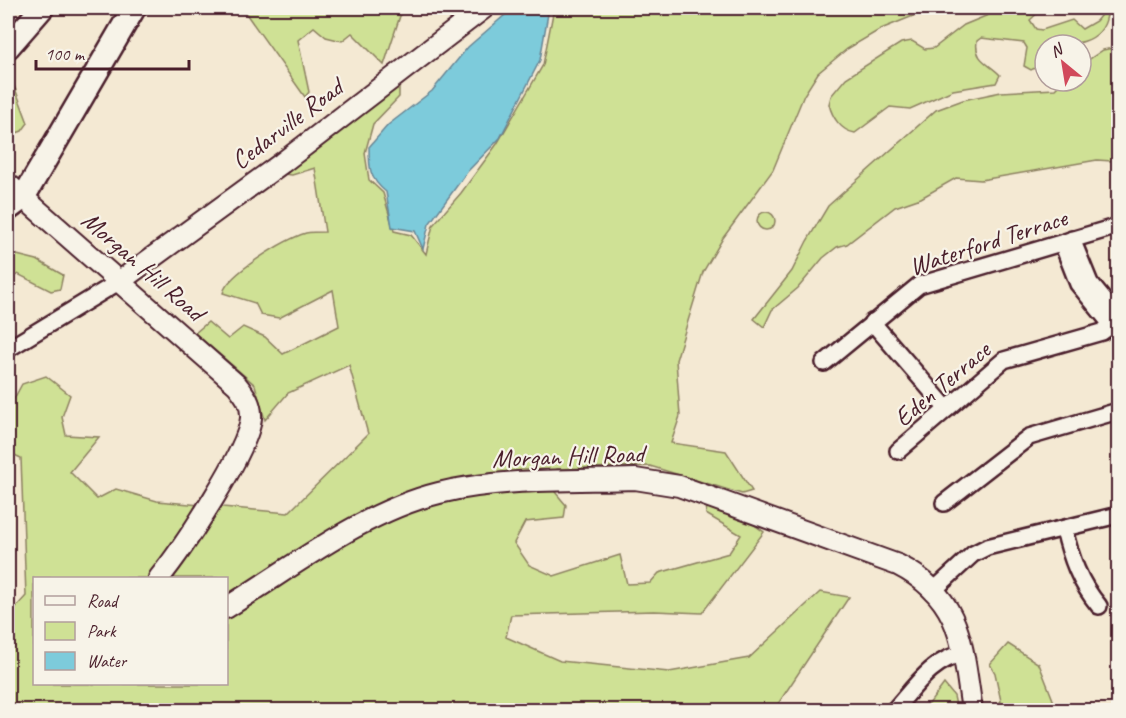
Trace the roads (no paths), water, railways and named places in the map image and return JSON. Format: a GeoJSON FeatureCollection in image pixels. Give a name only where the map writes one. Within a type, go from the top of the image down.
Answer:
{"type":"FeatureCollection","features":[{"type":"Feature","properties":{"kind":"highway"},"geometry":{"type":"LineString","coordinates":[[8,47],[42,8]]}},
{"type":"Feature","properties":{"kind":"highway"},"geometry":{"type":"LineString","coordinates":[[13,197],[134,8]]}},
{"type":"Feature","properties":{"kind":"main road","name":"Cedarville Road"},"geometry":{"type":"LineString","coordinates":[[120,281],[282,163],[484,8]]}},
{"type":"Feature","properties":{"kind":"main road","name":"Morgan Hill Road"},"geometry":{"type":"LineString","coordinates":[[13,197],[120,281],[237,385],[248,399],[251,411],[250,426],[244,442],[190,537],[160,577]]}},
{"type":"Feature","properties":{"kind":"main road","name":"Morgan Hill Road"},"geometry":{"type":"LineString","coordinates":[[228,607],[365,523],[429,495],[472,486],[635,479],[679,486],[898,565],[934,590],[945,602],[955,621],[972,711]]}},
{"type":"Feature","properties":{"kind":"street","name":"Waterford Terrace"},"geometry":{"type":"LineString","coordinates":[[824,363],[919,285],[1119,226]]}},
{"type":"Feature","properties":{"kind":"street"},"geometry":{"type":"LineString","coordinates":[[1067,241],[1090,283],[1117,324]]}},
{"type":"Feature","properties":{"kind":"street"},"geometry":{"type":"LineString","coordinates":[[8,349],[120,281]]}},
{"type":"Feature","properties":{"kind":"street"},"geometry":{"type":"LineString","coordinates":[[872,322],[947,409]]}},
{"type":"Feature","properties":{"kind":"street","name":"Eden Terrace"},"geometry":{"type":"LineString","coordinates":[[898,451],[1004,360],[1102,332],[1117,324]]}},
{"type":"Feature","properties":{"kind":"street"},"geometry":{"type":"LineString","coordinates":[[944,503],[1029,437],[1119,411]]}},
{"type":"Feature","properties":{"kind":"street"},"geometry":{"type":"LineString","coordinates":[[934,590],[979,550],[1119,515]]}},
{"type":"Feature","properties":{"kind":"street"},"geometry":{"type":"LineString","coordinates":[[1064,529],[1073,564],[1098,606]]}},
{"type":"Feature","properties":{"kind":"street"},"geometry":{"type":"LineString","coordinates":[[894,711],[934,668],[949,657],[963,654]]}},
{"type":"Feature","properties":{"kind":"water"},"geometry":{"type":"Polygon","coordinates":[[[513,8],[549,8],[540,60],[500,138],[467,172],[429,224],[423,249],[415,231],[392,227],[386,192],[376,182],[371,172],[369,147],[388,125],[432,91],[468,47],[513,8]]]}}]}
